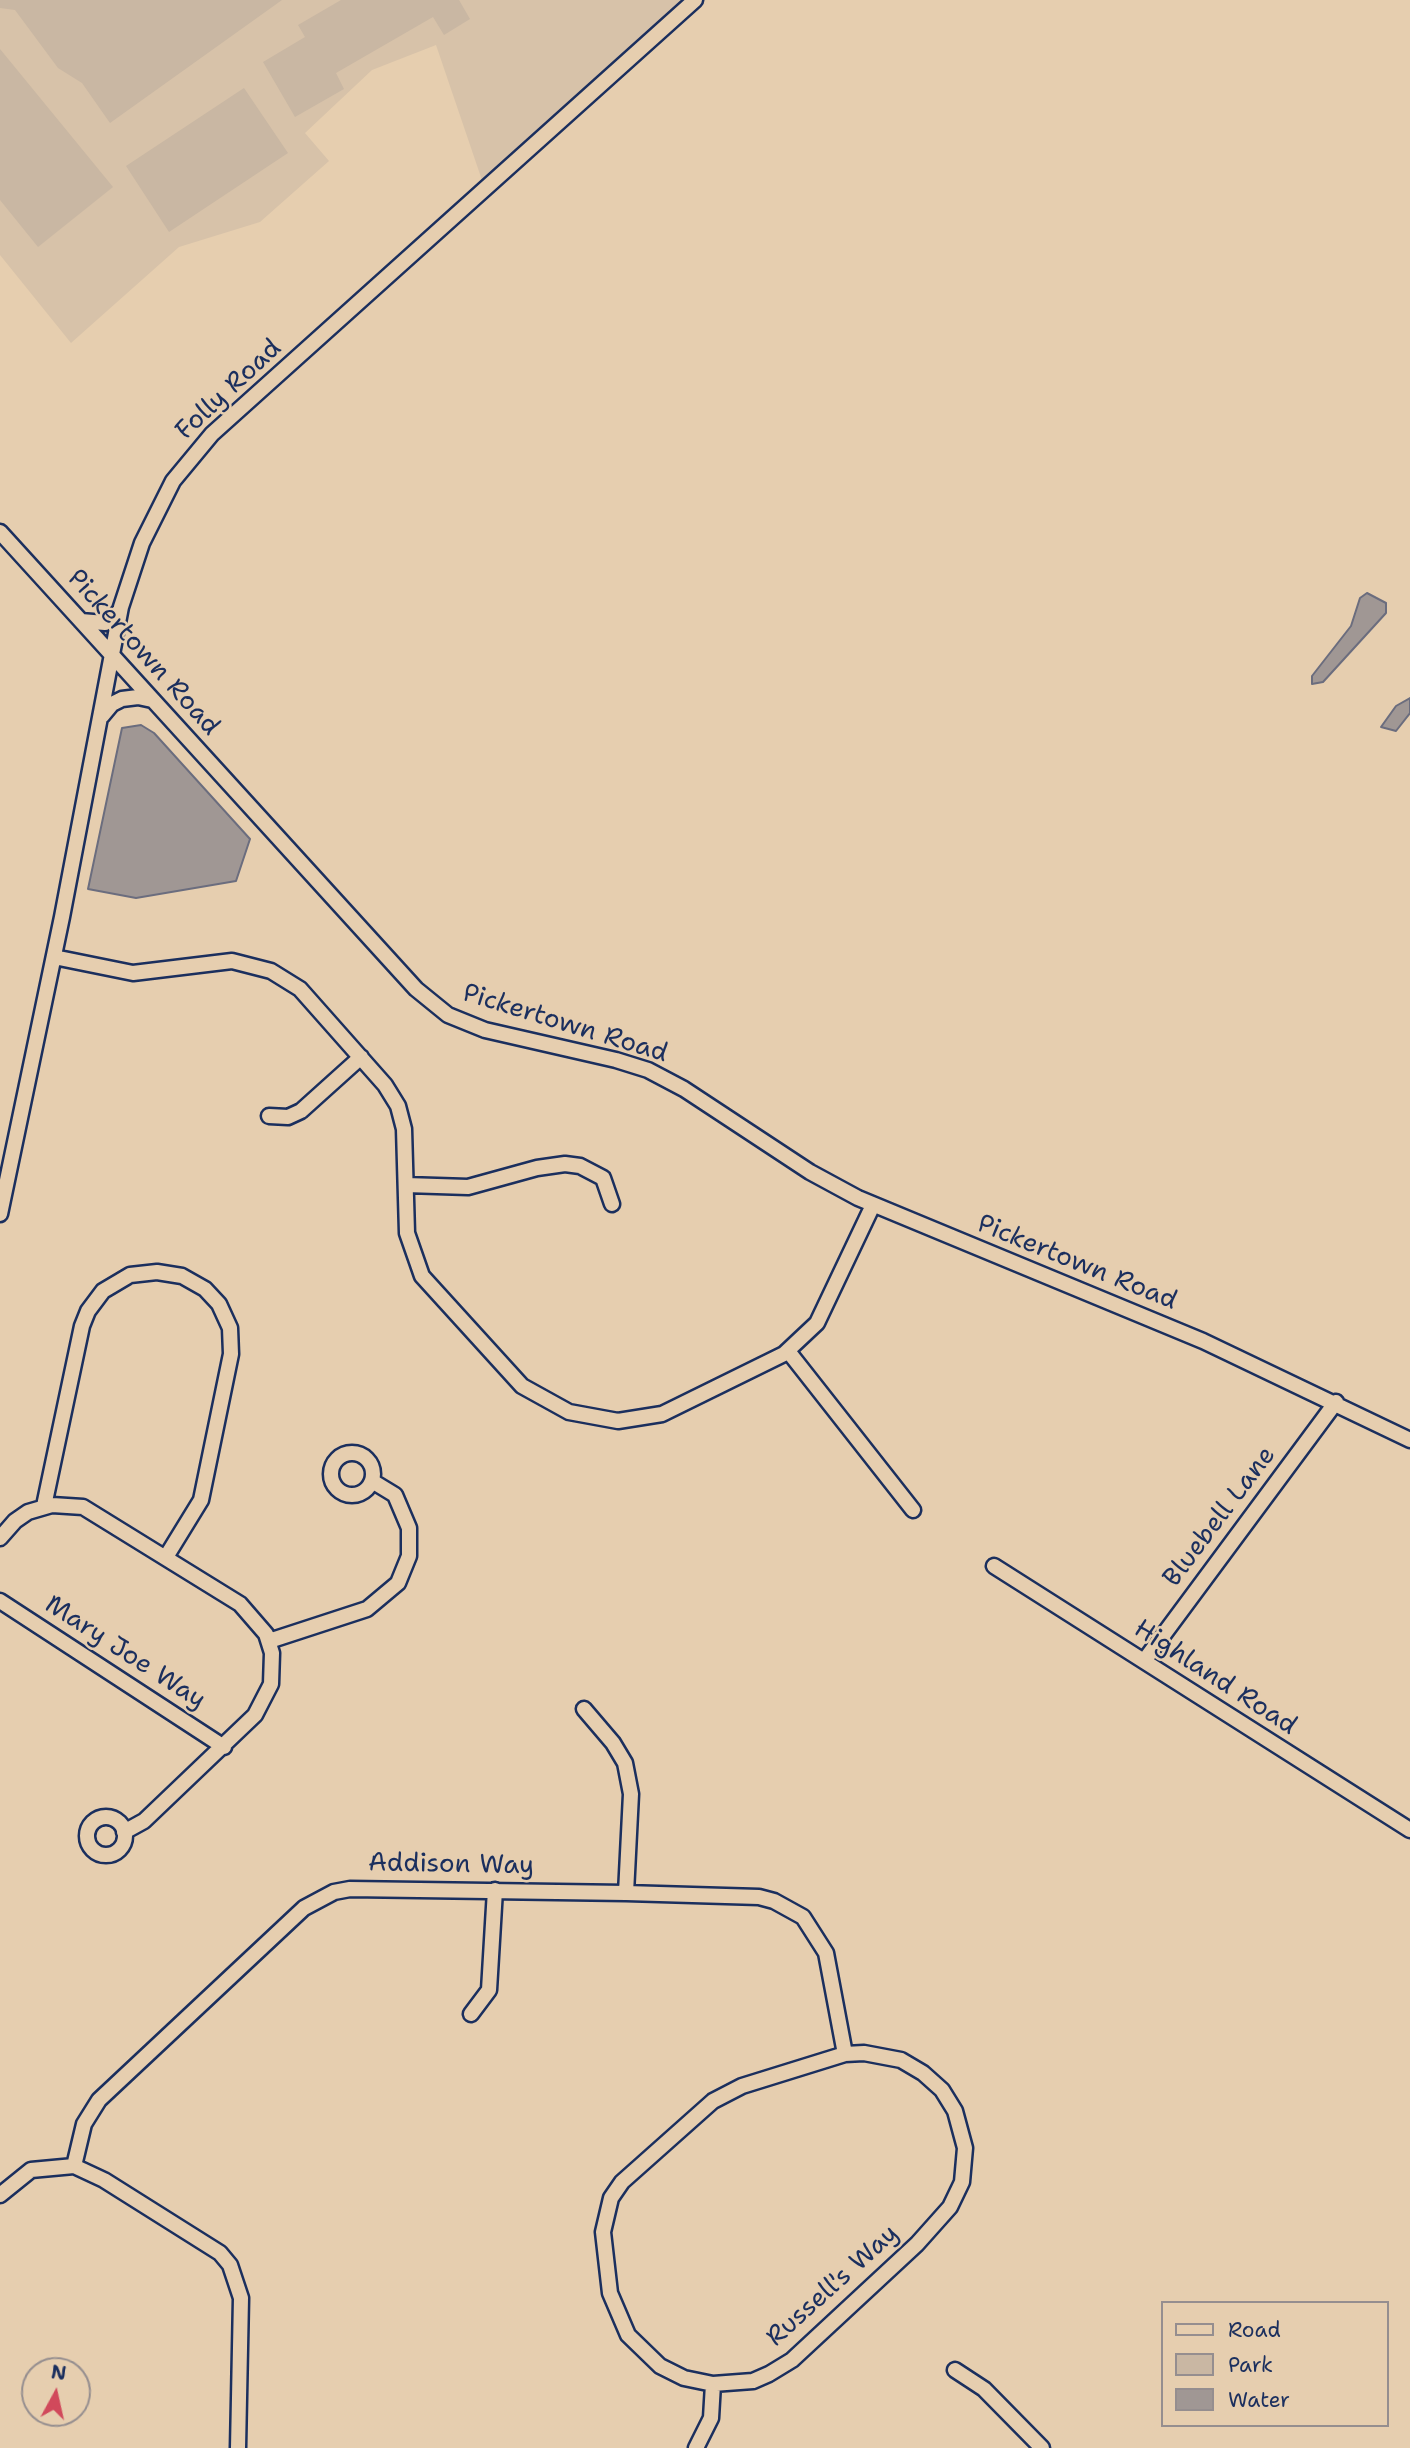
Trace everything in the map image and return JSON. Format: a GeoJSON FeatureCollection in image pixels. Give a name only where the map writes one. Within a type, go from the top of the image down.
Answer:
{"type":"FeatureCollection","features":[{"type":"Feature","properties":{"kind":"street","name":"Folly Road"},"geometry":{"type":"LineString","coordinates":[[0,1214],[54,957],[120,611],[142,543],[173,481],[212,434],[695,0]]}},
{"type":"Feature","properties":{"kind":"street","name":"Pickertown Road"},"geometry":{"type":"LineString","coordinates":[[0,532],[416,989],[448,1015],[485,1030],[648,1070],[684,1089],[810,1172],[873,1205],[1203,1341],[1336,1402],[1410,1440]]}},
{"type":"Feature","properties":{"kind":"street"},"geometry":{"type":"LineString","coordinates":[[80,620],[105,623],[120,611]]}},
{"type":"Feature","properties":{"kind":"street"},"geometry":{"type":"LineString","coordinates":[[99,721],[105,710],[122,699],[138,697],[152,700]]}},
{"type":"Feature","properties":{"kind":"street"},"geometry":{"type":"LineString","coordinates":[[54,957],[133,973],[232,961],[257,965],[300,989],[385,1084],[401,1117],[408,1244],[422,1276],[522,1386],[551,1405],[590,1418],[618,1421],[662,1414],[788,1351],[817,1323],[873,1205]]}},
{"type":"Feature","properties":{"kind":"street"},"geometry":{"type":"LineString","coordinates":[[269,1116],[288,1117],[301,1111],[361,1057]]}},
{"type":"Feature","properties":{"kind":"street"},"geometry":{"type":"LineString","coordinates":[[406,1185],[468,1187],[537,1168],[565,1164],[580,1166],[604,1178],[612,1205]]}},
{"type":"Feature","properties":{"kind":"street"},"geometry":{"type":"LineString","coordinates":[[44,1506],[82,1325],[88,1311],[103,1291],[130,1275],[157,1272],[182,1276],[205,1289],[219,1304],[230,1328],[231,1354],[201,1500],[166,1557]]}},
{"type":"Feature","properties":{"kind":"street"},"geometry":{"type":"LineString","coordinates":[[788,1351],[913,1510]]}},
{"type":"Feature","properties":{"kind":"street","name":"Bluebell Lane"},"geometry":{"type":"LineString","coordinates":[[1144,1661],[1336,1402]]}},
{"type":"Feature","properties":{"kind":"street"},"geometry":{"type":"LineString","coordinates":[[269,1641],[368,1609],[398,1583],[409,1556],[409,1528],[395,1494],[372,1481]]}},
{"type":"Feature","properties":{"kind":"street"},"geometry":{"type":"LineString","coordinates":[[0,1538],[15,1521],[44,1506],[67,1504],[90,1510],[246,1609],[258,1620],[269,1641],[272,1668],[267,1696],[255,1715],[144,1821],[124,1832]]}},
{"type":"Feature","properties":{"kind":"street","name":"Highland Road"},"geometry":{"type":"LineString","coordinates":[[994,1566],[1410,1830]]}},
{"type":"Feature","properties":{"kind":"street","name":"Mary Joe Way"},"geometry":{"type":"LineString","coordinates":[[0,1601],[224,1746]]}},
{"type":"Feature","properties":{"kind":"street"},"geometry":{"type":"LineString","coordinates":[[584,1709],[613,1742],[625,1763],[631,1794],[626,1893]]}},
{"type":"Feature","properties":{"kind":"street","name":"Addison Way"},"geometry":{"type":"LineString","coordinates":[[74,2166],[84,2124],[99,2100],[304,1908],[334,1892],[350,1889],[759,1897],[789,1907],[803,1917],[826,1952],[845,2054]]}},
{"type":"Feature","properties":{"kind":"street"},"geometry":{"type":"LineString","coordinates":[[471,2014],[489,1990],[495,1890]]}},
{"type":"Feature","properties":{"kind":"street","name":"Russell's Way"},"geometry":{"type":"LineString","coordinates":[[845,2054],[883,2055],[901,2060],[923,2073],[942,2091],[955,2111],[963,2137],[964,2165],[958,2195],[917,2244],[792,2360],[753,2381],[713,2384],[669,2371],[647,2356],[628,2335],[613,2303],[606,2263],[603,2232],[611,2198],[622,2182],[713,2101],[742,2086],[845,2054]]}},
{"type":"Feature","properties":{"kind":"street"},"geometry":{"type":"LineString","coordinates":[[0,2195],[31,2170],[74,2166],[104,2180],[209,2246],[230,2265],[239,2285],[242,2310],[238,2448]]}},
{"type":"Feature","properties":{"kind":"street"},"geometry":{"type":"LineString","coordinates":[[955,2370],[984,2389],[1042,2448]]}},
{"type":"Feature","properties":{"kind":"street"},"geometry":{"type":"LineString","coordinates":[[696,2448],[710,2418],[713,2384]]}},
{"type":"Feature","properties":{"kind":"shaded area"},"geometry":{"type":"Polygon","coordinates":[[[0,0],[695,0],[485,189],[436,45],[372,70],[305,133],[329,161],[260,222],[179,247],[71,343],[0,255],[0,0]]]}},
{"type":"Feature","properties":{"kind":"green space"},"geometry":{"type":"Polygon","coordinates":[[[0,0],[282,0],[110,123],[82,83],[58,68],[15,10],[0,8],[0,0]]]}},
{"type":"Feature","properties":{"kind":"green space"},"geometry":{"type":"Polygon","coordinates":[[[341,0],[459,0],[470,19],[444,35],[433,17],[336,73],[344,89],[295,117],[263,62],[305,37],[298,25],[341,0]]]}},
{"type":"Feature","properties":{"kind":"green space"},"geometry":{"type":"Polygon","coordinates":[[[0,49],[113,187],[38,247],[0,200],[0,49]]]}},
{"type":"Feature","properties":{"kind":"green space"},"geometry":{"type":"Polygon","coordinates":[[[244,88],[288,153],[169,232],[126,166],[244,88]]]}},
{"type":"Feature","properties":{"kind":"water"},"geometry":{"type":"Polygon","coordinates":[[[1367,593],[1386,603],[1386,613],[1323,682],[1312,684],[1312,676],[1351,626],[1360,598],[1367,593]]]}},
{"type":"Feature","properties":{"kind":"water"},"geometry":{"type":"Polygon","coordinates":[[[1410,698],[1410,713],[1396,731],[1381,727],[1396,706],[1410,698]]]}},
{"type":"Feature","properties":{"kind":"water"},"geometry":{"type":"Polygon","coordinates":[[[141,725],[154,733],[250,839],[236,881],[136,898],[88,889],[122,728],[141,725]]]}}]}
